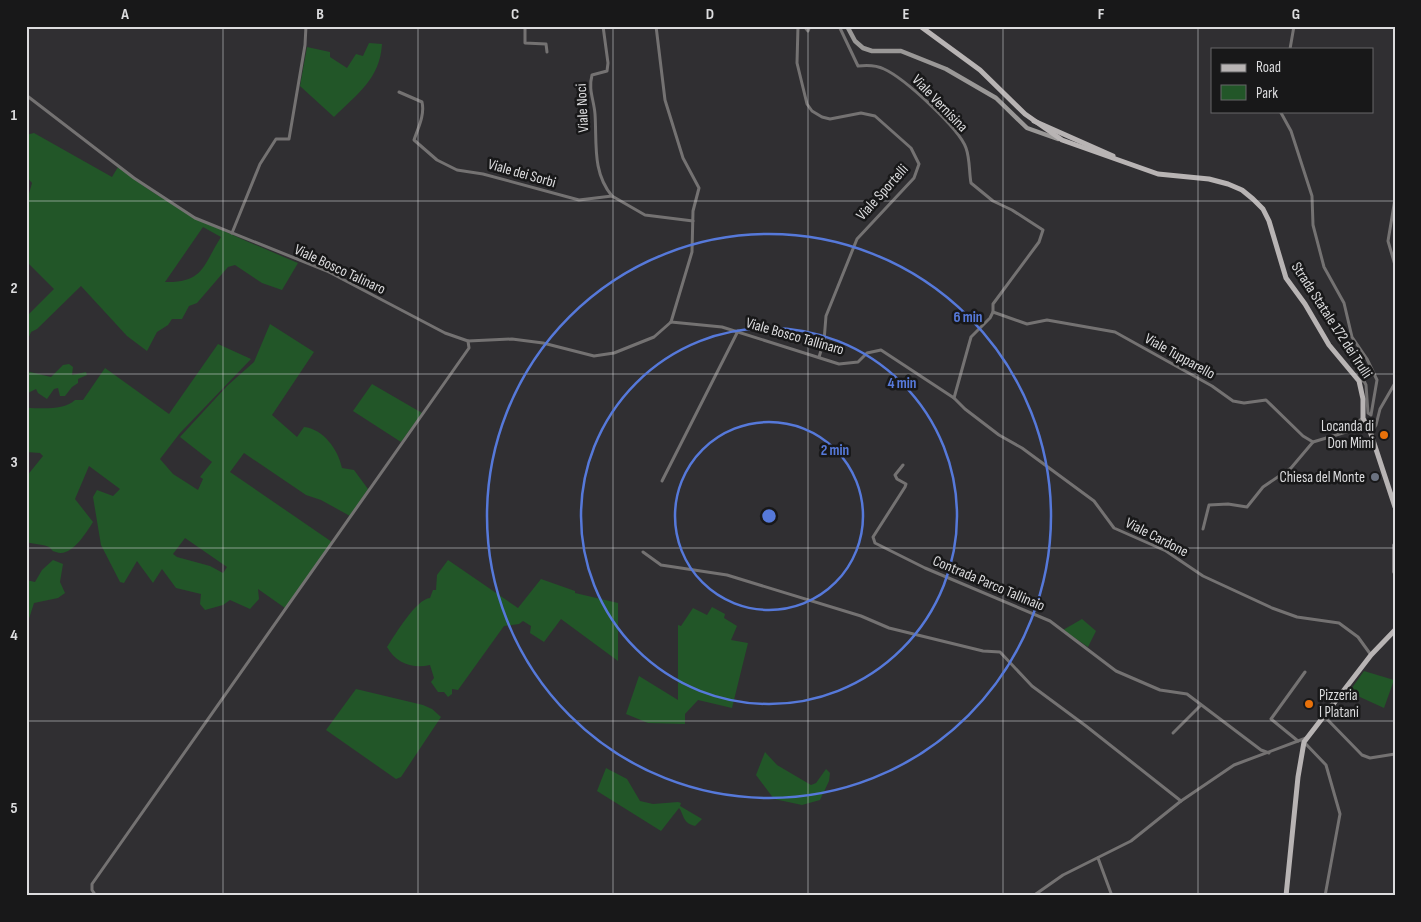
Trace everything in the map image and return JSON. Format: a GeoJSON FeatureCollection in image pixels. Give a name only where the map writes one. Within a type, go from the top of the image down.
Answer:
{"type":"FeatureCollection","features":[{"type":"Feature","properties":{"kind":"main road","name":"Strada Statale 172 dei Trulli"},"geometry":{"type":"LineString","coordinates":[[920,26],[980,70],[1036,122],[1062,140],[1148,171],[1228,184],[1253,199],[1263,209],[1269,221],[1286,278],[1305,304],[1330,345],[1359,381],[1363,399],[1363,418],[1371,434],[1395,507]]}},
{"type":"Feature","properties":{"kind":"main road","name":"Strada Statale 172 dei Trulli"},"geometry":{"type":"LineString","coordinates":[[1036,122],[1039,121],[1057,131],[1148,171]]}},
{"type":"Feature","properties":{"kind":"main road"},"geometry":{"type":"LineString","coordinates":[[1395,545],[1395,572]]}},
{"type":"Feature","properties":{"kind":"main road"},"geometry":{"type":"LineString","coordinates":[[1286,896],[1303,740],[1371,656],[1395,630]]}},
{"type":"Feature","properties":{"kind":"street"},"geometry":{"type":"LineString","coordinates":[[232,233],[266,152],[276,139],[289,139],[299,84],[306,26]]}},
{"type":"Feature","properties":{"kind":"street"},"geometry":{"type":"LineString","coordinates":[[525,26],[524,43],[546,44],[547,52]]}},
{"type":"Feature","properties":{"kind":"street","name":"Viale Noci"},"geometry":{"type":"LineString","coordinates":[[603,26],[608,63],[607,71],[592,75],[590,98],[595,110],[595,152],[603,185],[612,196]]}},
{"type":"Feature","properties":{"kind":"street"},"geometry":{"type":"LineString","coordinates":[[656,26],[666,100],[683,158],[699,188],[693,221],[692,252],[671,322]]}},
{"type":"Feature","properties":{"kind":"street","name":"Viale Sportelli"},"geometry":{"type":"LineString","coordinates":[[798,26],[798,63],[807,104],[812,111],[830,119],[861,112],[875,116],[911,148],[919,164],[914,178],[857,239],[826,316],[824,341],[819,357]]}},
{"type":"Feature","properties":{"kind":"street"},"geometry":{"type":"LineString","coordinates":[[804,26],[808,31],[810,26]]}},
{"type":"Feature","properties":{"kind":"street","name":"Viale Vernisina"},"geometry":{"type":"LineString","coordinates":[[838,26],[858,66],[866,65],[883,68],[900,78],[949,124],[967,149],[971,183],[992,201],[1012,210],[1041,228],[1044,234],[999,294],[993,304],[993,312]]}},
{"type":"Feature","properties":{"kind":"street"},"geometry":{"type":"LineString","coordinates":[[847,26],[855,41],[863,48],[872,51],[901,51],[946,70],[996,98],[1024,126],[1062,140]]}},
{"type":"Feature","properties":{"kind":"street"},"geometry":{"type":"LineString","coordinates":[[1290,48],[1294,26]]}},
{"type":"Feature","properties":{"kind":"street","name":"Viale dei Sorbi"},"geometry":{"type":"LineString","coordinates":[[399,92],[422,102],[424,108],[414,140],[437,160],[456,170],[484,174],[579,200],[612,196]]}},
{"type":"Feature","properties":{"kind":"street","name":"Viale Bosco Talinaro"},"geometry":{"type":"LineString","coordinates":[[26,95],[134,178],[195,218],[326,272],[445,333],[468,341],[520,340],[543,343],[594,356],[614,353],[654,337],[671,322]]}},
{"type":"Feature","properties":{"kind":"street"},"geometry":{"type":"LineString","coordinates":[[1280,112],[1294,139],[1312,196],[1313,226],[1324,267],[1344,303],[1352,337],[1367,359],[1377,380],[1371,416],[1368,413],[1366,385],[1364,381],[1359,381]]}},
{"type":"Feature","properties":{"kind":"street"},"geometry":{"type":"LineString","coordinates":[[1024,126],[1036,122]]}},
{"type":"Feature","properties":{"kind":"street"},"geometry":{"type":"LineString","coordinates":[[1033,129],[1036,122]]}},
{"type":"Feature","properties":{"kind":"street"},"geometry":{"type":"LineString","coordinates":[[612,196],[645,215],[693,221]]}},
{"type":"Feature","properties":{"kind":"street"},"geometry":{"type":"LineString","coordinates":[[1395,199],[1388,241],[1395,265]]}},
{"type":"Feature","properties":{"kind":"street"},"geometry":{"type":"LineString","coordinates":[[954,398],[971,337],[993,312]]}},
{"type":"Feature","properties":{"kind":"street","name":"Viale Tupparello"},"geometry":{"type":"LineString","coordinates":[[993,312],[1027,324],[1046,320],[1115,332],[1212,386],[1233,401],[1244,403],[1266,400],[1303,436],[1313,442]]}},
{"type":"Feature","properties":{"kind":"street","name":"Viale Bosco Tallinaro"},"geometry":{"type":"LineString","coordinates":[[671,322],[722,326],[839,364],[858,362],[867,353],[881,350],[954,398]]}},
{"type":"Feature","properties":{"kind":"street"},"geometry":{"type":"LineString","coordinates":[[662,481],[738,331]]}},
{"type":"Feature","properties":{"kind":"street"},"geometry":{"type":"LineString","coordinates":[[96,896],[92,890],[92,884],[469,348],[468,341]]}},
{"type":"Feature","properties":{"kind":"street"},"geometry":{"type":"LineString","coordinates":[[1371,434],[1376,425],[1380,409],[1395,383]]}},
{"type":"Feature","properties":{"kind":"street","name":"Viale Cardone"},"geometry":{"type":"LineString","coordinates":[[954,398],[965,409],[999,435],[1022,448],[1094,501],[1114,528],[1166,551],[1203,576],[1272,608],[1297,617],[1339,623],[1358,638],[1371,656]]}},
{"type":"Feature","properties":{"kind":"street"},"geometry":{"type":"LineString","coordinates":[[1342,434],[1363,418]]}},
{"type":"Feature","properties":{"kind":"street"},"geometry":{"type":"LineString","coordinates":[[1203,529],[1209,505],[1228,504],[1247,507],[1263,487],[1291,468],[1313,442],[1366,426]]}},
{"type":"Feature","properties":{"kind":"street","name":"Contrada Parco Tallinaio"},"geometry":{"type":"LineString","coordinates":[[903,465],[895,475],[897,479],[906,484],[905,487],[873,537],[875,543],[949,579],[1050,621],[1116,671],[1149,686],[1187,694],[1261,750],[1269,753]]}},
{"type":"Feature","properties":{"kind":"street"},"geometry":{"type":"LineString","coordinates":[[643,552],[660,565],[727,576],[861,616],[889,628],[983,651],[1000,652],[1032,686],[1181,801]]}},
{"type":"Feature","properties":{"kind":"street"},"geometry":{"type":"LineString","coordinates":[[1305,672],[1271,719],[1303,740],[1326,766],[1340,814],[1325,896]]}},
{"type":"Feature","properties":{"kind":"street"},"geometry":{"type":"LineString","coordinates":[[1173,733],[1201,705]]}},
{"type":"Feature","properties":{"kind":"street"},"geometry":{"type":"LineString","coordinates":[[1323,716],[1362,755],[1370,758],[1395,754]]}},
{"type":"Feature","properties":{"kind":"street"},"geometry":{"type":"LineString","coordinates":[[1033,896],[1063,874],[1131,841],[1181,801],[1234,765],[1303,740]]}},
{"type":"Feature","properties":{"kind":"street"},"geometry":{"type":"LineString","coordinates":[[1098,858],[1112,896]]}},
{"type":"Feature","properties":{"kind":"green space"},"geometry":{"type":"Polygon","coordinates":[[[369,43],[382,44],[377,67],[366,85],[334,117],[300,86],[307,47],[330,52],[330,57],[347,68],[356,54],[363,56],[369,43]]]}},
{"type":"Feature","properties":{"kind":"green space"},"geometry":{"type":"Polygon","coordinates":[[[34,133],[112,177],[118,167],[161,197],[205,222],[298,263],[282,290],[262,283],[235,265],[228,267],[197,303],[189,306],[182,319],[172,319],[168,325],[157,332],[147,351],[127,336],[81,286],[37,329],[31,332],[26,344],[26,317],[54,289],[26,261],[26,204],[32,183],[26,176],[26,135],[34,133]],[[203,227],[165,282],[178,282],[195,276],[206,264],[221,237],[203,227]]]}},
{"type":"Feature","properties":{"kind":"green space"},"geometry":{"type":"Polygon","coordinates":[[[270,324],[314,352],[272,415],[297,437],[304,427],[323,436],[333,447],[342,468],[354,470],[368,489],[350,516],[321,500],[306,495],[244,453],[230,472],[332,542],[285,608],[258,589],[259,599],[250,609],[230,600],[223,605],[205,610],[200,604],[201,594],[176,588],[162,569],[153,583],[137,561],[124,583],[120,582],[101,545],[93,497],[97,490],[113,496],[120,489],[89,466],[75,499],[93,522],[82,538],[72,548],[62,553],[53,551],[47,546],[26,542],[26,477],[43,456],[40,453],[26,452],[26,408],[58,407],[70,404],[75,400],[83,400],[105,368],[169,414],[218,344],[251,359],[180,433],[160,459],[173,474],[198,490],[203,479],[200,477],[212,462],[180,437],[227,386],[254,362],[270,324]],[[185,538],[173,554],[177,557],[210,566],[223,573],[227,567],[185,538]]]}},
{"type":"Feature","properties":{"kind":"green space"},"geometry":{"type":"Polygon","coordinates":[[[69,364],[73,367],[72,375],[86,372],[87,375],[78,379],[78,383],[65,396],[60,396],[58,388],[54,389],[47,399],[38,393],[36,389],[26,394],[26,371],[51,377],[63,365],[69,364]]]}},
{"type":"Feature","properties":{"kind":"green space"},"geometry":{"type":"Polygon","coordinates":[[[372,384],[422,413],[401,442],[353,411],[372,384]]]}},
{"type":"Feature","properties":{"kind":"green space"},"geometry":{"type":"Polygon","coordinates":[[[53,560],[63,564],[60,582],[65,593],[58,598],[34,603],[26,628],[26,580],[35,582],[42,570],[53,560]]]}},
{"type":"Feature","properties":{"kind":"green space"},"geometry":{"type":"Polygon","coordinates":[[[448,560],[518,608],[541,579],[575,591],[575,593],[618,603],[618,661],[561,619],[544,642],[530,633],[531,626],[523,621],[519,624],[504,626],[458,690],[452,689],[452,694],[448,697],[444,692],[438,692],[431,682],[434,678],[430,665],[417,666],[405,664],[395,657],[387,647],[400,626],[418,604],[430,598],[433,590],[436,590],[437,575],[448,560]]]}},
{"type":"Feature","properties":{"kind":"green space"},"geometry":{"type":"Polygon","coordinates":[[[712,607],[725,614],[724,618],[737,626],[731,640],[748,643],[732,708],[698,700],[685,714],[685,724],[648,723],[626,714],[639,676],[678,700],[678,625],[681,626],[693,608],[707,615],[712,607]]]}},
{"type":"Feature","properties":{"kind":"green space"},"geometry":{"type":"Polygon","coordinates":[[[1082,619],[1096,631],[1088,647],[1063,630],[1082,619]]]}},
{"type":"Feature","properties":{"kind":"green space"},"geometry":{"type":"Polygon","coordinates":[[[1364,671],[1394,680],[1384,708],[1349,692],[1364,671]]]}},
{"type":"Feature","properties":{"kind":"green space"},"geometry":{"type":"Polygon","coordinates":[[[356,689],[423,705],[432,709],[441,717],[401,777],[396,779],[326,730],[356,689]]]}},
{"type":"Feature","properties":{"kind":"green space"},"geometry":{"type":"Polygon","coordinates":[[[765,752],[777,765],[811,785],[816,783],[826,769],[830,773],[829,781],[820,800],[802,805],[774,799],[756,775],[765,752]]]}},
{"type":"Feature","properties":{"kind":"green space"},"geometry":{"type":"Polygon","coordinates":[[[606,768],[627,779],[640,801],[653,804],[678,802],[681,803],[680,806],[702,819],[695,826],[691,825],[686,821],[679,808],[661,831],[597,791],[606,768]]]}},
{"type":"Feature","properties":{"kind":"place","name":"Locanda di Don Mimi"},"geometry":{"type":"Point","coordinates":[1384,435]}},
{"type":"Feature","properties":{"kind":"place","name":"Chiesa del Monte"},"geometry":{"type":"Point","coordinates":[1375,477]}},
{"type":"Feature","properties":{"kind":"place","name":"Pizzeria I Platani"},"geometry":{"type":"Point","coordinates":[1309,704]}}]}
